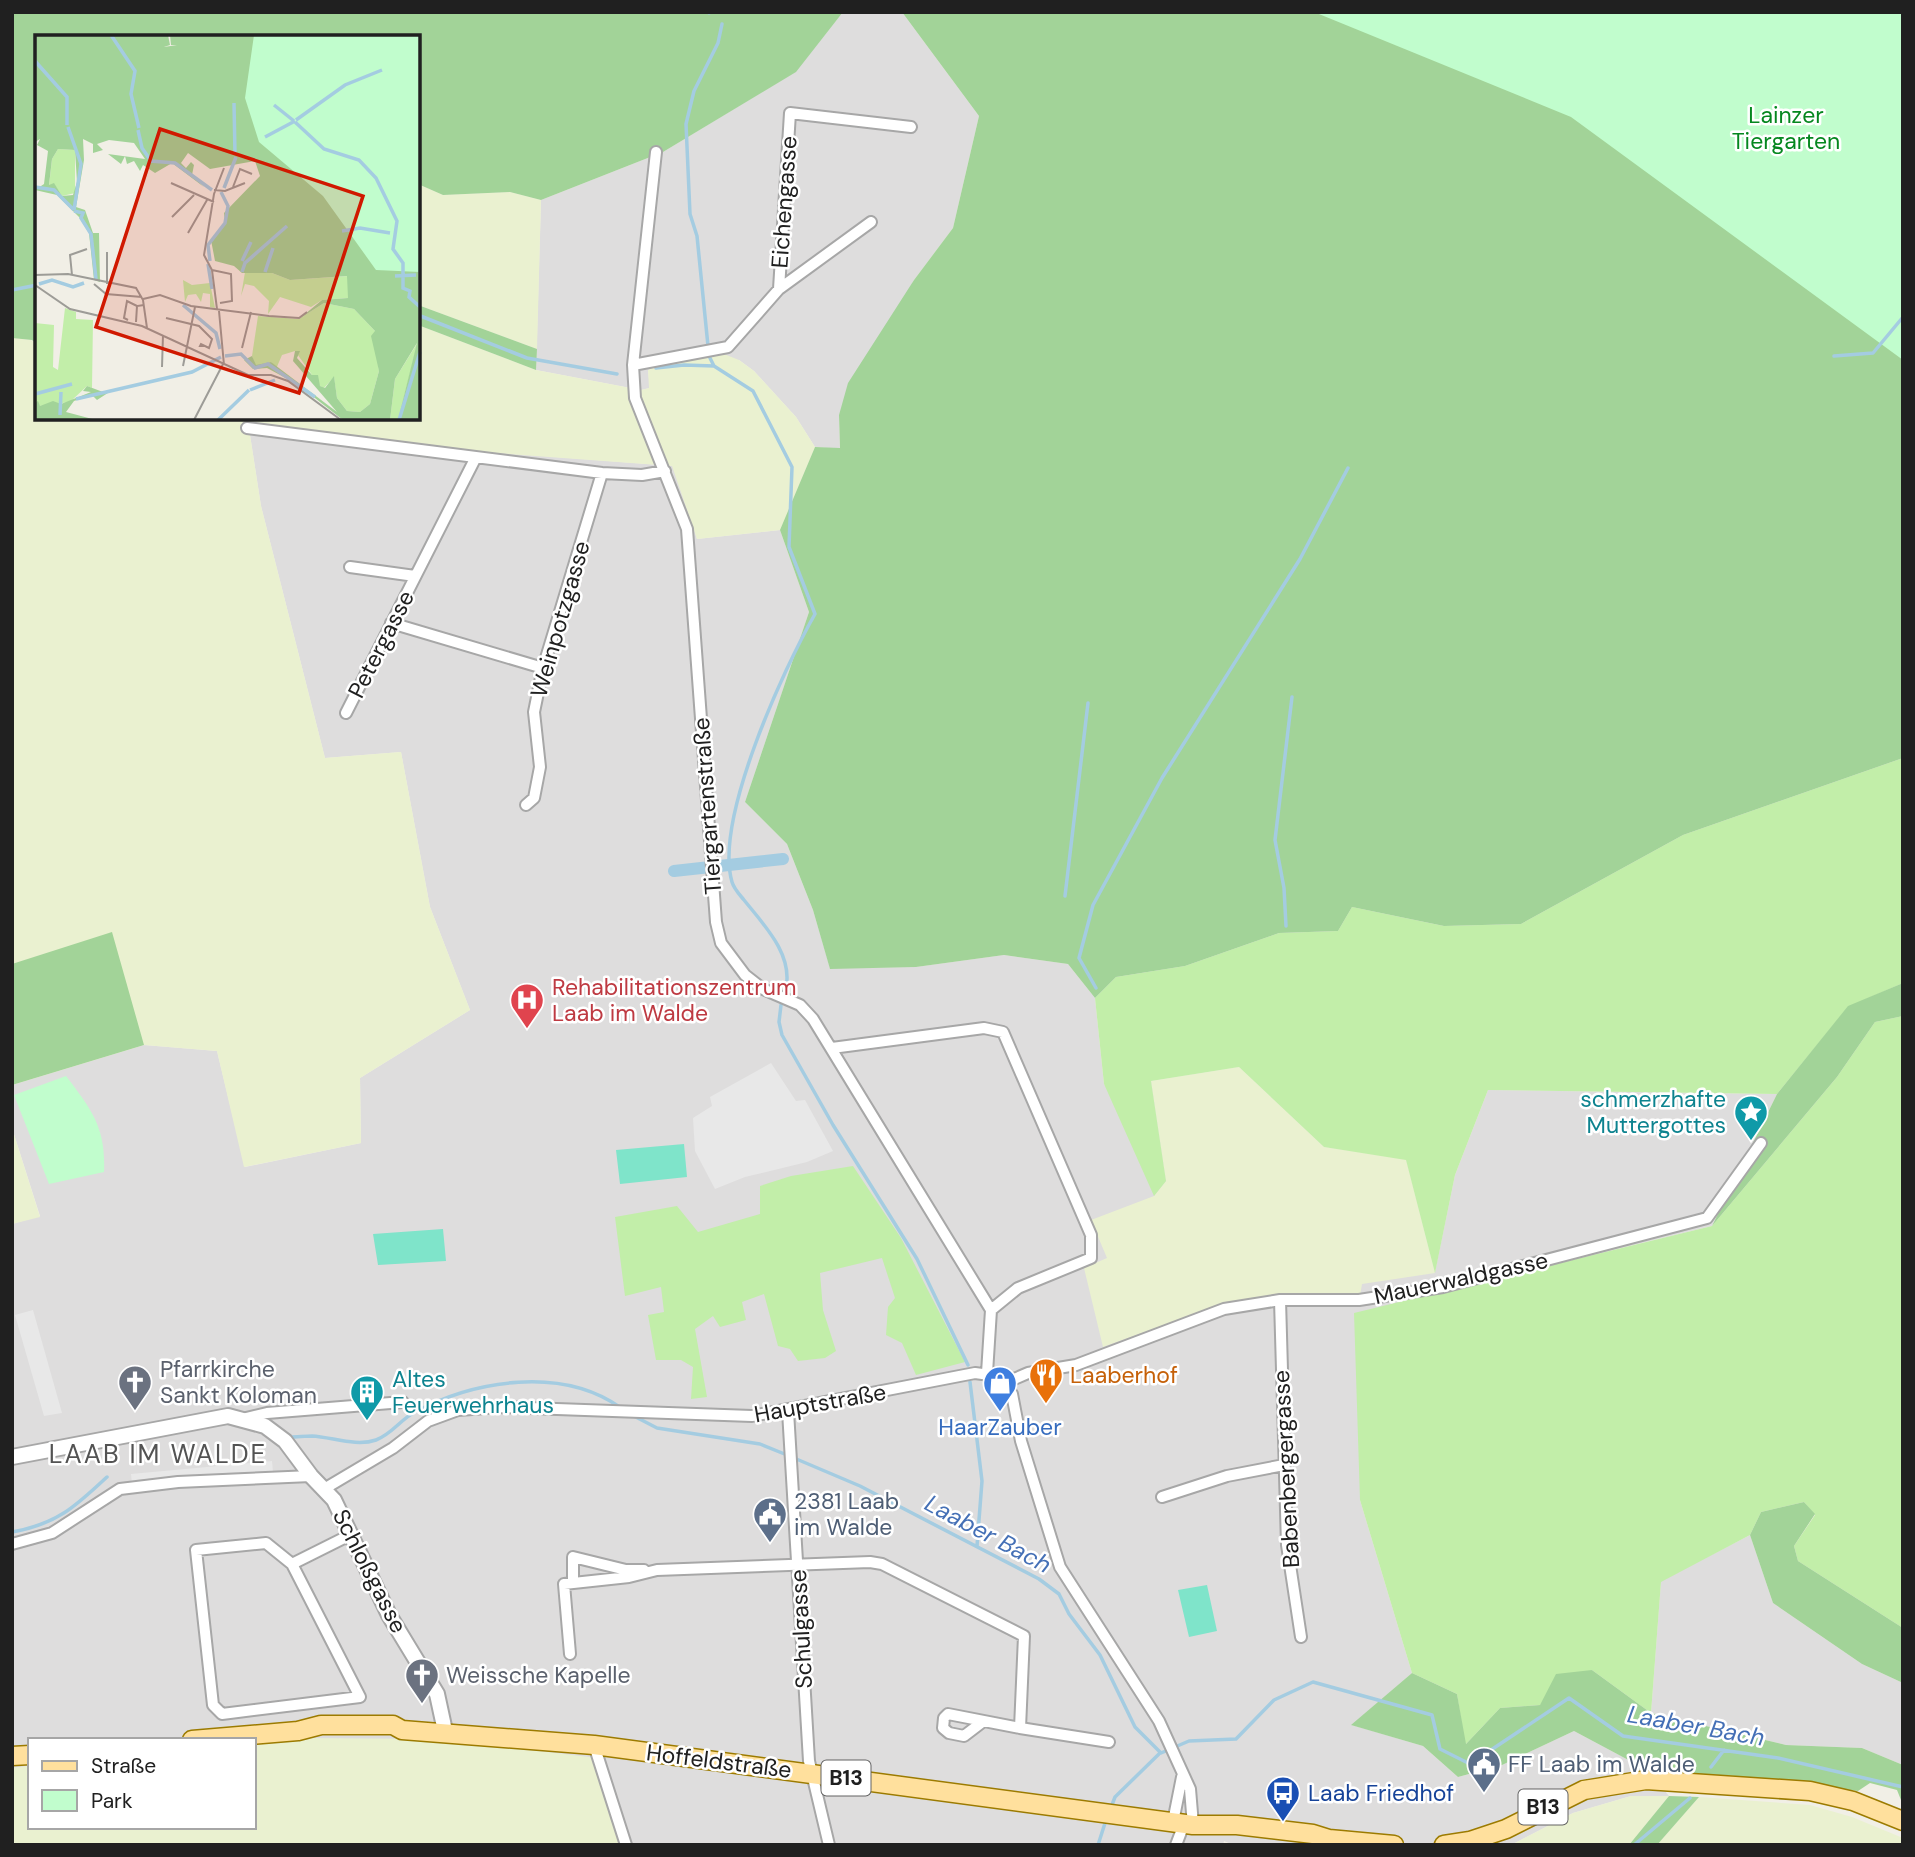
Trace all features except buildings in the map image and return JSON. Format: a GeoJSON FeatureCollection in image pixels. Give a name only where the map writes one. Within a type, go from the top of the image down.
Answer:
{"type":"FeatureCollection","features":[{"type":"Feature","properties":{"kind":"main road","name":"Hoffeldstraße"},"geometry":{"type":"LineString","coordinates":[[216,1738],[298,1731],[320,1735],[393,1735],[402,1730],[445,1731],[594,1745],[810,1773],[1188,1824],[1223,1835],[1313,1844],[1329,1839],[1394,1845]]}},
{"type":"Feature","properties":{"kind":"main road","name":"B13"},"geometry":{"type":"LineString","coordinates":[[1444,1845],[1470,1841],[1506,1829],[1563,1798],[1592,1788],[1646,1780],[1696,1781],[1810,1791],[1853,1801],[1903,1821]]}},
{"type":"Feature","properties":{"kind":"street","name":"Eichengasse"},"geometry":{"type":"LineString","coordinates":[[779,289],[790,113],[911,127]]}},
{"type":"Feature","properties":{"kind":"street","name":"Tiergartenstraße"},"geometry":{"type":"LineString","coordinates":[[656,152],[633,365],[635,398],[687,529],[716,922],[721,943],[732,962],[763,989],[800,1005],[832,1048],[991,1310]]}},
{"type":"Feature","properties":{"kind":"street"},"geometry":{"type":"LineString","coordinates":[[633,365],[728,347],[779,289],[871,222]]}},
{"type":"Feature","properties":{"kind":"street"},"geometry":{"type":"LineString","coordinates":[[247,428],[602,473],[642,475],[665,471]]}},
{"type":"Feature","properties":{"kind":"street","name":"Petergasse"},"geometry":{"type":"LineString","coordinates":[[346,713],[475,459]]}},
{"type":"Feature","properties":{"kind":"street","name":"Weinpotzgasse"},"geometry":{"type":"LineString","coordinates":[[526,805],[534,798],[540,767],[534,712],[543,668],[602,473]]}},
{"type":"Feature","properties":{"kind":"street","name":"Petergasse"},"geometry":{"type":"LineString","coordinates":[[350,567],[415,576]]}},
{"type":"Feature","properties":{"kind":"street"},"geometry":{"type":"LineString","coordinates":[[391,623],[543,668]]}},
{"type":"Feature","properties":{"kind":"street"},"geometry":{"type":"LineString","coordinates":[[832,1048],[984,1028],[1003,1032],[1091,1235],[1091,1258],[1018,1288],[991,1310],[987,1373],[1005,1383],[1013,1399],[1021,1441],[1060,1567],[1159,1721],[1182,1777],[1190,1789],[1188,1824],[1176,1845]]}},
{"type":"Feature","properties":{"kind":"street","name":"Mauerwaldgasse"},"geometry":{"type":"LineString","coordinates":[[1005,1383],[1028,1373],[1101,1356],[1224,1309],[1280,1300],[1359,1300],[1443,1287],[1707,1219],[1761,1143]]}},
{"type":"Feature","properties":{"kind":"street","name":"Babenbergergasse"},"geometry":{"type":"LineString","coordinates":[[1280,1300],[1287,1545],[1301,1637]]}},
{"type":"Feature","properties":{"kind":"street","name":"Hauptstraße"},"geometry":{"type":"LineString","coordinates":[[324,1489],[366,1466],[442,1414],[501,1407],[751,1416],[788,1412],[987,1373]]}},
{"type":"Feature","properties":{"kind":"street"},"geometry":{"type":"LineString","coordinates":[[12,1457],[215,1417],[246,1418],[267,1413],[403,1402]]}},
{"type":"Feature","properties":{"kind":"street","name":"Schulgasse"},"geometry":{"type":"LineString","coordinates":[[788,1412],[810,1773],[829,1845]]}},
{"type":"Feature","properties":{"kind":"street"},"geometry":{"type":"LineString","coordinates":[[246,1418],[274,1432],[291,1448],[324,1489]]}},
{"type":"Feature","properties":{"kind":"street"},"geometry":{"type":"LineString","coordinates":[[1161,1497],[1227,1476],[1284,1465]]}},
{"type":"Feature","properties":{"kind":"street"},"geometry":{"type":"LineString","coordinates":[[12,1544],[52,1533],[120,1489],[177,1482],[311,1476]]}},
{"type":"Feature","properties":{"kind":"street","name":"Schloßgasse"},"geometry":{"type":"LineString","coordinates":[[324,1489],[334,1500],[389,1615],[437,1694],[445,1731]]}},
{"type":"Feature","properties":{"kind":"street"},"geometry":{"type":"LineString","coordinates":[[292,1564],[350,1535]]}},
{"type":"Feature","properties":{"kind":"street"},"geometry":{"type":"LineString","coordinates":[[266,1543],[292,1564],[360,1697],[222,1714],[214,1705],[196,1550],[266,1543]]}},
{"type":"Feature","properties":{"kind":"street"},"geometry":{"type":"LineString","coordinates":[[573,1583],[573,1557],[626,1570],[798,1566],[859,1561],[881,1564],[1019,1632],[1026,1643],[1020,1728]]}},
{"type":"Feature","properties":{"kind":"street"},"geometry":{"type":"LineString","coordinates":[[570,1654],[564,1584],[629,1577],[657,1570]]}},
{"type":"Feature","properties":{"kind":"street"},"geometry":{"type":"LineString","coordinates":[[981,1723],[1109,1742]]}},
{"type":"Feature","properties":{"kind":"street"},"geometry":{"type":"LineString","coordinates":[[594,1745],[626,1845]]}},
{"type":"Feature","properties":{"kind":"street"},"geometry":{"type":"LineString","coordinates":[[1182,1777],[1188,1824]]}},
{"type":"Feature","properties":{"kind":"shaded area"},"geometry":{"type":"Polygon","coordinates":[[[843,12],[902,12],[979,116],[953,228],[914,280],[839,415],[840,449],[815,447],[796,417],[754,371],[739,360],[663,364],[648,370],[650,388],[641,390],[536,370],[541,200],[663,152],[795,72],[843,12]]]}},
{"type":"Feature","properties":{"kind":"shaded area"},"geometry":{"type":"Polygon","coordinates":[[[250,435],[673,466],[697,539],[780,530],[809,612],[745,802],[787,844],[813,910],[830,968],[916,967],[1004,955],[1068,964],[1095,998],[1104,1084],[1166,1180],[1151,1081],[1435,1272],[1455,1175],[1488,1090],[1777,1094],[1712,1226],[1437,1293],[1360,1500],[1412,1673],[1352,1725],[1423,1746],[1458,1777],[1502,1765],[1574,1731],[1649,1771],[1669,1796],[1631,1796],[1573,1813],[1511,1845],[1234,1845],[1224,1841],[1223,1845],[623,1845],[440,1739],[28,1738],[28,1766],[12,1768],[12,1224],[40,1216],[12,1128],[12,1085],[144,1045],[217,1051],[245,1167],[361,1143],[360,1078],[470,1010],[430,907],[401,752],[325,758],[261,506],[250,435]]]}},
{"type":"Feature","properties":{"kind":"shaded area"},"geometry":{"type":"Polygon","coordinates":[[[771,1063],[796,1101],[805,1100],[833,1151],[807,1162],[745,1177],[715,1189],[695,1151],[693,1118],[712,1106],[710,1097],[771,1063]]]}},
{"type":"Feature","properties":{"kind":"shaded area"},"geometry":{"type":"Polygon","coordinates":[[[33,1310],[62,1413],[44,1416],[15,1315],[33,1310]]]}},
{"type":"Feature","properties":{"kind":"shaded area"},"geometry":{"type":"Polygon","coordinates":[[[272,1461],[273,1472],[224,1473],[132,1484],[131,1474],[272,1461]]]}},
{"type":"Feature","properties":{"kind":"shaded area"},"geometry":{"type":"Polygon","coordinates":[[[1750,1535],[1773,1603],[1862,1664],[1903,1683],[1903,1765],[1862,1748],[1786,1745],[1651,1713],[1661,1581],[1750,1535]]]}},
{"type":"Feature","properties":{"kind":"green space"},"geometry":{"type":"Polygon","coordinates":[[[12,12],[843,12],[796,72],[663,152],[541,200],[510,192],[443,195],[420,185],[420,35],[35,35],[35,342],[12,338],[12,12]]]}},
{"type":"Feature","properties":{"kind":"green space"},"geometry":{"type":"Polygon","coordinates":[[[902,12],[1903,12],[1903,758],[1683,835],[1521,924],[1444,926],[1352,907],[1338,931],[1279,933],[1185,966],[1116,977],[1095,998],[1068,964],[1004,955],[916,967],[830,969],[813,910],[787,844],[745,802],[809,612],[780,530],[815,447],[840,448],[839,415],[848,383],[914,280],[953,228],[979,116],[902,12]]]}},
{"type":"Feature","properties":{"kind":"green space","name":"Lainzer Tiergarten"},"geometry":{"type":"Polygon","coordinates":[[[1314,12],[1903,12],[1903,360],[1571,117],[1314,12]]]}},
{"type":"Feature","properties":{"kind":"green space"},"geometry":{"type":"Polygon","coordinates":[[[420,185],[443,195],[510,192],[541,200],[537,349],[420,306],[420,185]]]}},
{"type":"Feature","properties":{"kind":"green space"},"geometry":{"type":"Polygon","coordinates":[[[420,306],[537,349],[536,370],[420,326],[420,306]]]}},
{"type":"Feature","properties":{"kind":"green space"},"geometry":{"type":"Polygon","coordinates":[[[420,326],[536,370],[641,390],[649,388],[648,370],[663,364],[724,354],[739,360],[754,371],[796,417],[815,447],[780,530],[697,539],[672,466],[250,435],[261,506],[325,758],[401,752],[430,907],[470,1010],[360,1078],[361,1143],[244,1167],[217,1051],[144,1045],[12,1085],[12,338],[31,340],[35,343],[35,420],[420,420],[420,326]]]}},
{"type":"Feature","properties":{"kind":"green space"},"geometry":{"type":"Polygon","coordinates":[[[1903,758],[1903,983],[1848,1007],[1777,1094],[1488,1090],[1455,1175],[1435,1273],[1406,1160],[1324,1147],[1239,1067],[1151,1081],[1166,1181],[1154,1196],[1104,1084],[1095,998],[1116,977],[1185,966],[1279,933],[1338,931],[1352,907],[1444,926],[1521,924],[1683,835],[1903,758]]]}},
{"type":"Feature","properties":{"kind":"green space"},"geometry":{"type":"Polygon","coordinates":[[[112,932],[144,1045],[12,1085],[12,964],[112,932]]]}},
{"type":"Feature","properties":{"kind":"green space"},"geometry":{"type":"Polygon","coordinates":[[[1903,983],[1903,1016],[1875,1022],[1837,1077],[1712,1226],[1777,1094],[1848,1006],[1903,983]]]}},
{"type":"Feature","properties":{"kind":"green space"},"geometry":{"type":"Polygon","coordinates":[[[1903,1016],[1903,1628],[1798,1561],[1794,1546],[1815,1515],[1804,1502],[1761,1512],[1750,1535],[1661,1582],[1651,1713],[1592,1670],[1540,1705],[1500,1708],[1465,1745],[1457,1694],[1412,1673],[1360,1500],[1354,1313],[1712,1226],[1837,1077],[1875,1022],[1903,1016]]]}},
{"type":"Feature","properties":{"kind":"green space"},"geometry":{"type":"Polygon","coordinates":[[[1239,1067],[1324,1147],[1406,1159],[1435,1273],[1362,1284],[1360,1296],[1277,1297],[1211,1308],[1103,1347],[1084,1268],[1107,1258],[1091,1220],[1154,1196],[1166,1181],[1151,1081],[1239,1067]]]}},
{"type":"Feature","properties":{"kind":"green space"},"geometry":{"type":"Polygon","coordinates":[[[66,1076],[96,1120],[103,1143],[104,1172],[49,1184],[14,1095],[66,1076]]]}},
{"type":"Feature","properties":{"kind":"green space"},"geometry":{"type":"Polygon","coordinates":[[[12,1128],[40,1217],[12,1224],[12,1128]]]}},
{"type":"Feature","properties":{"kind":"green space"},"geometry":{"type":"Polygon","coordinates":[[[684,1144],[687,1177],[620,1184],[616,1150],[684,1144]]]}},
{"type":"Feature","properties":{"kind":"green space"},"geometry":{"type":"Polygon","coordinates":[[[853,1166],[901,1238],[965,1362],[916,1375],[902,1343],[886,1335],[888,1307],[895,1298],[882,1258],[820,1273],[823,1310],[836,1351],[825,1358],[798,1361],[790,1349],[778,1346],[764,1294],[742,1302],[746,1320],[720,1327],[713,1316],[695,1329],[707,1397],[691,1399],[693,1367],[681,1360],[656,1360],[648,1315],[664,1312],[661,1287],[625,1296],[615,1217],[677,1206],[698,1232],[760,1214],[760,1186],[791,1176],[853,1166]]]}},
{"type":"Feature","properties":{"kind":"green space"},"geometry":{"type":"Polygon","coordinates":[[[443,1229],[446,1261],[378,1265],[373,1234],[443,1229]]]}},
{"type":"Feature","properties":{"kind":"green space"},"geometry":{"type":"Polygon","coordinates":[[[1804,1502],[1815,1514],[1794,1546],[1798,1561],[1903,1628],[1903,1683],[1862,1664],[1773,1603],[1750,1535],[1761,1512],[1804,1502]]]}},
{"type":"Feature","properties":{"kind":"green space"},"geometry":{"type":"Polygon","coordinates":[[[1207,1585],[1217,1631],[1189,1637],[1178,1590],[1207,1585]]]}},
{"type":"Feature","properties":{"kind":"green space"},"geometry":{"type":"Polygon","coordinates":[[[1592,1670],[1651,1713],[1786,1745],[1862,1748],[1903,1765],[1903,1805],[1897,1790],[1870,1783],[1858,1791],[1736,1776],[1649,1771],[1574,1731],[1502,1765],[1458,1777],[1423,1746],[1351,1725],[1412,1673],[1457,1694],[1466,1744],[1500,1708],[1540,1705],[1556,1674],[1592,1670]]]}},
{"type":"Feature","properties":{"kind":"green space"},"geometry":{"type":"Polygon","coordinates":[[[301,1738],[440,1739],[597,1758],[623,1845],[12,1845],[12,1768],[28,1766],[28,1829],[256,1829],[256,1743],[301,1738]]]}},
{"type":"Feature","properties":{"kind":"green space"},"geometry":{"type":"Polygon","coordinates":[[[1631,1796],[1669,1796],[1629,1845],[1511,1845],[1573,1813],[1631,1796]]]}},
{"type":"Feature","properties":{"kind":"green space"},"geometry":{"type":"Polygon","coordinates":[[[1669,1796],[1699,1797],[1657,1845],[1629,1845],[1669,1796]]]}},
{"type":"Feature","properties":{"kind":"green space"},"geometry":{"type":"Polygon","coordinates":[[[1699,1797],[1810,1805],[1852,1817],[1903,1838],[1903,1845],[1657,1845],[1699,1797]]]}},
{"type":"Feature","properties":{"kind":"waterway"},"geometry":{"type":"LineString","coordinates":[[714,366],[709,356],[697,236],[690,214],[686,124],[694,91],[718,43],[722,24]]}},
{"type":"Feature","properties":{"kind":"waterway"},"geometry":{"type":"LineString","coordinates":[[12,290],[35,285]]}},
{"type":"Feature","properties":{"kind":"waterway"},"geometry":{"type":"LineString","coordinates":[[420,316],[527,358],[617,374]]}},
{"type":"Feature","properties":{"kind":"waterway"},"geometry":{"type":"LineString","coordinates":[[1834,356],[1873,353],[1903,317]]}},
{"type":"Feature","properties":{"kind":"waterway"},"geometry":{"type":"LineString","coordinates":[[656,368],[714,366],[753,391],[792,467],[789,547],[815,614],[786,671],[755,746],[733,822],[729,855],[734,887],[768,930],[781,952],[787,975],[786,988]]}},
{"type":"Feature","properties":{"kind":"waterway"},"geometry":{"type":"LineString","coordinates":[[1096,988],[1079,958],[1093,905],[1162,778],[1300,559],[1348,468]]}},
{"type":"Feature","properties":{"kind":"waterway"},"geometry":{"type":"LineString","coordinates":[[1286,926],[1284,888],[1275,840],[1292,697]]}},
{"type":"Feature","properties":{"kind":"waterway"},"geometry":{"type":"LineString","coordinates":[[1065,896],[1088,703]]}},
{"type":"Feature","properties":{"kind":"waterway"},"geometry":{"type":"LineString","coordinates":[[674,871],[783,859]]}},
{"type":"Feature","properties":{"kind":"waterway"},"geometry":{"type":"LineString","coordinates":[[781,1005],[779,1022],[782,1035],[833,1125],[917,1259],[968,1365]]}},
{"type":"Feature","properties":{"kind":"waterway","name":"Laaber Bach"},"geometry":{"type":"LineString","coordinates":[[290,1437],[312,1436],[368,1442],[382,1437],[410,1415],[439,1401],[464,1392],[518,1382],[572,1386],[598,1395],[621,1408]]}},
{"type":"Feature","properties":{"kind":"waterway"},"geometry":{"type":"LineString","coordinates":[[970,1382],[982,1481],[977,1546]]}},
{"type":"Feature","properties":{"kind":"waterway","name":"Laaber Bach"},"geometry":{"type":"LineString","coordinates":[[630,1414],[657,1428],[760,1444],[787,1455]]}},
{"type":"Feature","properties":{"kind":"waterway","name":"Laaber Bach"},"geometry":{"type":"LineString","coordinates":[[794,1458],[860,1486],[1039,1579],[1059,1594],[1069,1614],[1100,1655],[1135,1727],[1161,1753],[1189,1741],[1236,1739],[1274,1700],[1313,1682],[1432,1715],[1440,1749],[1470,1764],[1569,1698],[1623,1736],[1778,1758],[1903,1787]]}},
{"type":"Feature","properties":{"kind":"waterway","name":"Laaber Bach"},"geometry":{"type":"LineString","coordinates":[[12,1532],[28,1529],[64,1513],[107,1477]]}},
{"type":"Feature","properties":{"kind":"waterway"},"geometry":{"type":"LineString","coordinates":[[1711,1767],[1724,1750]]}},
{"type":"Feature","properties":{"kind":"waterway"},"geometry":{"type":"LineString","coordinates":[[1110,1810],[1115,1797],[1160,1753]]}},
{"type":"Feature","properties":{"kind":"waterway"},"geometry":{"type":"LineString","coordinates":[[1634,1845],[1690,1798]]}},
{"type":"Feature","properties":{"kind":"waterway"},"geometry":{"type":"LineString","coordinates":[[1098,1845],[1106,1820]]}},
{"type":"Feature","properties":{"kind":"place","name":"Rehabilitationszentrum Laab im Walde"},"geometry":{"type":"Point","coordinates":[527,1030]}},
{"type":"Feature","properties":{"kind":"place","name":"schmerzhafte Muttergottes"},"geometry":{"type":"Point","coordinates":[1751,1142]}},
{"type":"Feature","properties":{"kind":"place","name":"Laaberhof"},"geometry":{"type":"Point","coordinates":[1046,1405]}},
{"type":"Feature","properties":{"kind":"place","name":"Pfarrkirche Sankt Koloman"},"geometry":{"type":"Point","coordinates":[135,1412]}},
{"type":"Feature","properties":{"kind":"place","name":"HaarZauber"},"geometry":{"type":"Point","coordinates":[1000,1413]}},
{"type":"Feature","properties":{"kind":"place","name":"Altes Feuerwehrhaus"},"geometry":{"type":"Point","coordinates":[367,1422]}},
{"type":"Feature","properties":{"kind":"place","name":"2381 Laab im Walde"},"geometry":{"type":"Point","coordinates":[770,1544]}},
{"type":"Feature","properties":{"kind":"place","name":"Weissche Kapelle"},"geometry":{"type":"Point","coordinates":[422,1705]}},
{"type":"Feature","properties":{"kind":"place","name":"FF Laab im Walde"},"geometry":{"type":"Point","coordinates":[1484,1794]}},
{"type":"Feature","properties":{"kind":"place","name":"Laab Friedhof"},"geometry":{"type":"Point","coordinates":[1283,1823]}},
{"type":"Feature","properties":{"kind":"district","name":"LAAB IM WALDE"},"geometry":{"type":"Point","coordinates":[158,1454]}}]}
